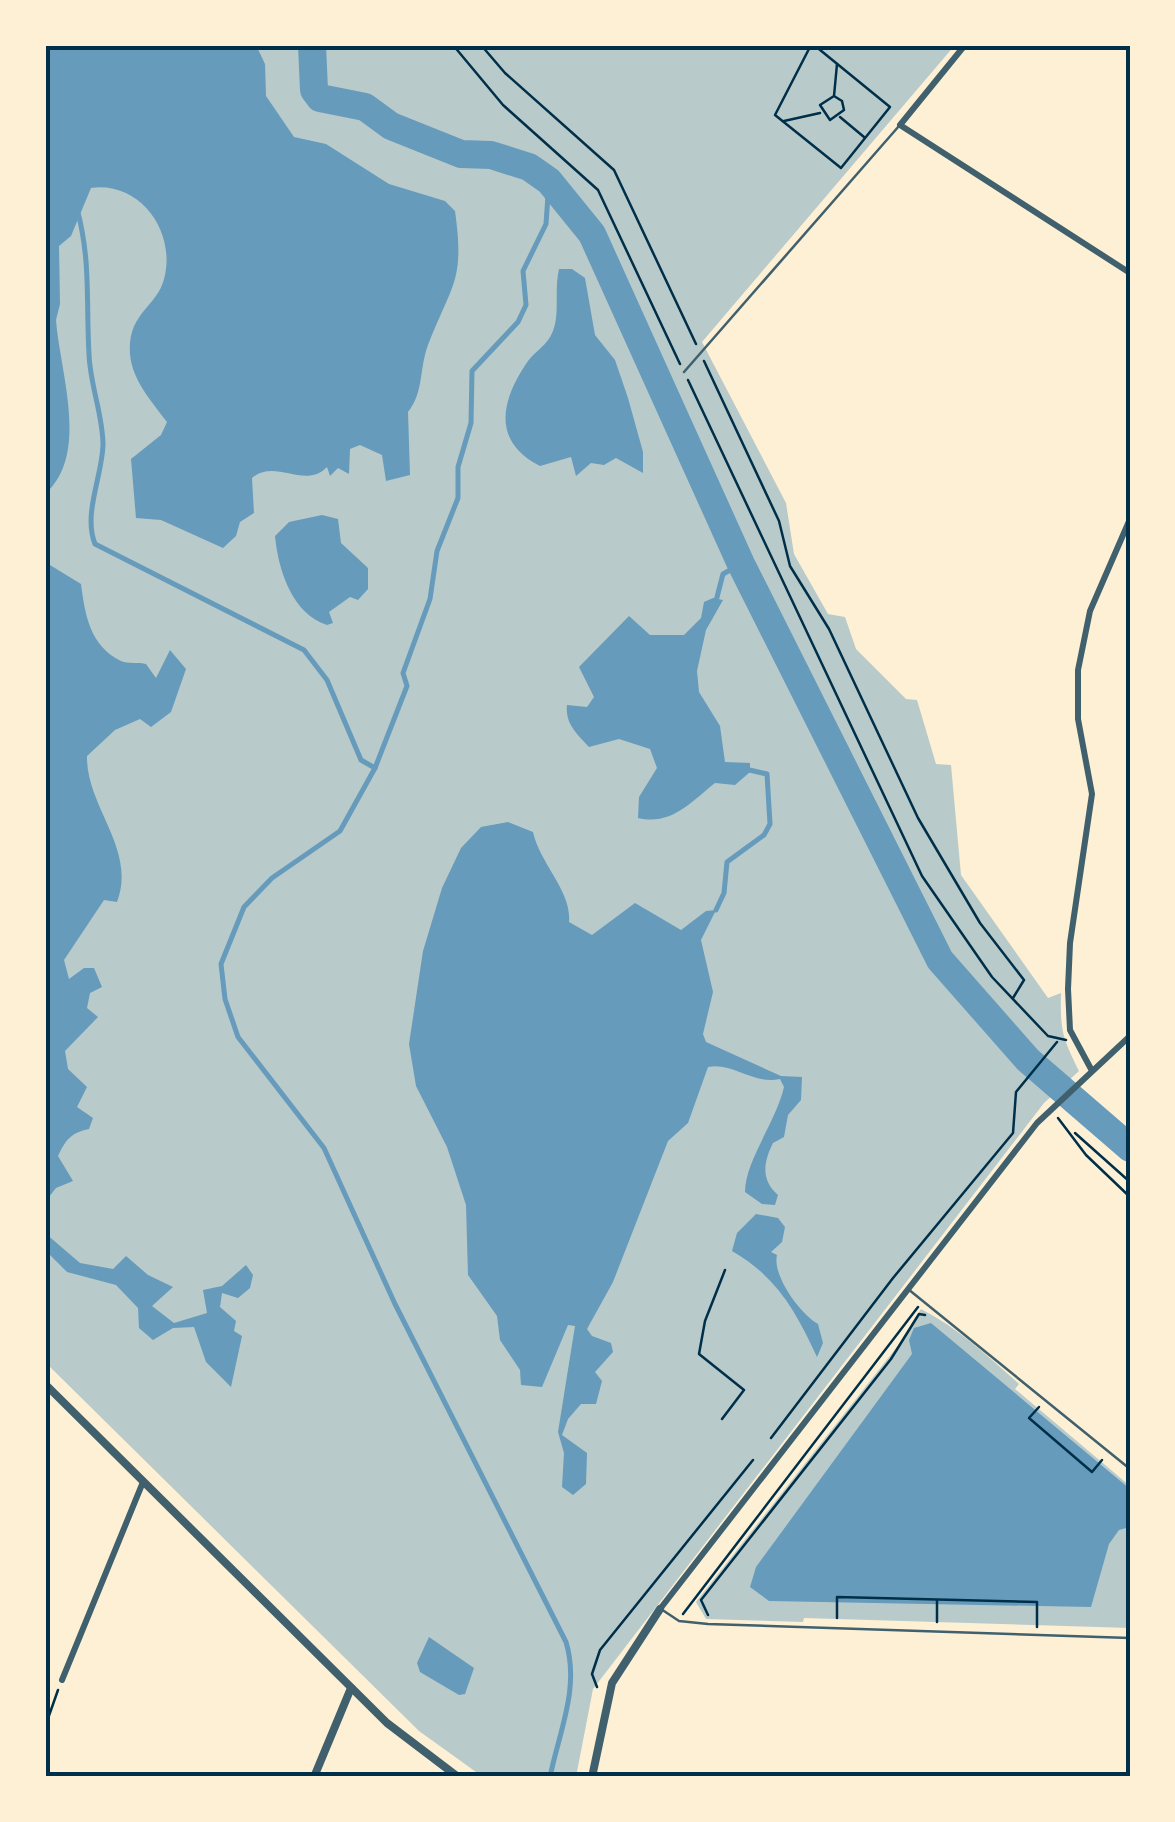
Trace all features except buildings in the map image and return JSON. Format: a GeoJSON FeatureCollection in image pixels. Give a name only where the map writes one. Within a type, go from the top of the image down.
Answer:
{"type":"FeatureCollection","features":[{"type":"Feature","properties":{"kind":"street"},"geometry":{"type":"LineString","coordinates":[[964,45],[900,125],[1130,273]]}},
{"type":"Feature","properties":{"kind":"street"},"geometry":{"type":"LineString","coordinates":[[1091,1069],[1073,1039],[1068,989],[1070,943],[1092,794],[1078,719],[1082,639],[1130,520]]}},
{"type":"Feature","properties":{"kind":"street"},"geometry":{"type":"LineString","coordinates":[[592,1777],[608,1692],[660,1609],[1052,1107],[1130,1036]]}},
{"type":"Feature","properties":{"kind":"street"},"geometry":{"type":"LineString","coordinates":[[45,1384],[350,1688],[420,1751],[458,1777]]}},
{"type":"Feature","properties":{"kind":"street"},"geometry":{"type":"LineString","coordinates":[[62,1680],[143,1482]]}},
{"type":"Feature","properties":{"kind":"street"},"geometry":{"type":"LineString","coordinates":[[314,1777],[350,1688]]}},
{"type":"Feature","properties":{"kind":"lane"},"geometry":{"type":"LineString","coordinates":[[684,372],[702,356],[900,125]]}},
{"type":"Feature","properties":{"kind":"lane"},"geometry":{"type":"LineString","coordinates":[[907,1288],[1130,1470]]}},
{"type":"Feature","properties":{"kind":"lane"},"geometry":{"type":"LineString","coordinates":[[660,1609],[679,1621],[1130,1638]]}},
{"type":"Feature","properties":{"kind":"path"},"geometry":{"type":"LineString","coordinates":[[452,45],[503,105],[598,190],[922,876],[945,914],[1012,1000],[1058,1041]]}},
{"type":"Feature","properties":{"kind":"path"},"geometry":{"type":"LineString","coordinates":[[481,45],[505,73],[614,170],[778,521],[790,566],[830,629],[946,870],[1024,980],[1012,1000]]}},
{"type":"Feature","properties":{"kind":"path"},"geometry":{"type":"LineString","coordinates":[[813,45],[890,107],[841,168],[775,115],[813,45]]}},
{"type":"Feature","properties":{"kind":"path"},"geometry":{"type":"LineString","coordinates":[[834,96],[837,64]]}},
{"type":"Feature","properties":{"kind":"path"},"geometry":{"type":"LineString","coordinates":[[821,112],[822,101],[834,96]]}},
{"type":"Feature","properties":{"kind":"path"},"geometry":{"type":"LineString","coordinates":[[834,96],[844,106],[840,117]]}},
{"type":"Feature","properties":{"kind":"path"},"geometry":{"type":"LineString","coordinates":[[783,122],[821,112]]}},
{"type":"Feature","properties":{"kind":"path"},"geometry":{"type":"LineString","coordinates":[[821,112],[830,120],[840,117]]}},
{"type":"Feature","properties":{"kind":"path"},"geometry":{"type":"LineString","coordinates":[[840,117],[865,138]]}},
{"type":"Feature","properties":{"kind":"path"},"geometry":{"type":"LineString","coordinates":[[777,572],[790,566]]}},
{"type":"Feature","properties":{"kind":"path"},"geometry":{"type":"LineString","coordinates":[[771,1438],[892,1278],[1012,1133],[1016,1092],[1023,1080],[1058,1041],[1073,1039]]}},
{"type":"Feature","properties":{"kind":"path"},"geometry":{"type":"LineString","coordinates":[[1052,1107],[1073,1132],[1130,1182]]}},
{"type":"Feature","properties":{"kind":"path"},"geometry":{"type":"LineString","coordinates":[[1073,1132],[1086,1155],[1130,1198]]}},
{"type":"Feature","properties":{"kind":"path"},"geometry":{"type":"LineString","coordinates":[[722,1419],[744,1390],[699,1354],[705,1321],[725,1270]]}},
{"type":"Feature","properties":{"kind":"path"},"geometry":{"type":"LineString","coordinates":[[679,1621],[922,1302]]}},
{"type":"Feature","properties":{"kind":"path"},"geometry":{"type":"LineString","coordinates":[[709,1616],[702,1600],[892,1359],[919,1314],[937,1321]]}},
{"type":"Feature","properties":{"kind":"path"},"geometry":{"type":"LineString","coordinates":[[1040,1406],[1030,1418],[1092,1472],[1104,1458]]}},
{"type":"Feature","properties":{"kind":"path"},"geometry":{"type":"LineString","coordinates":[[597,1688],[592,1674],[600,1650],[754,1460]]}},
{"type":"Feature","properties":{"kind":"path"},"geometry":{"type":"LineString","coordinates":[[837,1621],[837,1597],[1037,1602],[1036,1628]]}},
{"type":"Feature","properties":{"kind":"path"},"geometry":{"type":"LineString","coordinates":[[936,1625],[938,1599]]}},
{"type":"Feature","properties":{"kind":"path"},"geometry":{"type":"LineString","coordinates":[[45,1727],[62,1680]]}},
{"type":"Feature","properties":{"kind":"shaded area"},"geometry":{"type":"Polygon","coordinates":[[[45,45],[955,45],[702,342],[786,503],[794,554],[828,614],[845,617],[856,649],[906,699],[917,700],[936,764],[951,765],[961,875],[1048,998],[1061,993],[1064,1034],[1079,1071],[1044,1103],[593,1689],[576,1777],[483,1777],[419,1731],[45,1362],[45,45]]]}},
{"type":"Feature","properties":{"kind":"shaded area"},"geometry":{"type":"Polygon","coordinates":[[[921,1309],[984,1353],[1019,1384],[1015,1389],[1130,1486],[1130,1628],[804,1618],[803,1622],[706,1619],[696,1602],[900,1343],[921,1309]]]}},
{"type":"Feature","properties":{"kind":"water"},"geometry":{"type":"Polygon","coordinates":[[[45,45],[256,45],[265,64],[266,96],[294,137],[326,144],[389,184],[445,201],[455,211],[458,253],[454,281],[428,345],[417,396],[408,412],[410,475],[386,481],[382,455],[360,445],[350,449],[349,474],[338,468],[330,476],[327,467],[309,476],[261,473],[252,478],[254,513],[240,522],[236,536],[223,548],[161,520],[136,518],[131,459],[161,435],[167,422],[135,373],[130,340],[164,279],[165,244],[159,227],[139,201],[108,188],[91,188],[71,236],[59,246],[60,304],[56,320],[69,435],[59,477],[45,494],[45,45]]]}},
{"type":"Feature","properties":{"kind":"water"},"geometry":{"type":"Polygon","coordinates":[[[559,269],[572,269],[585,278],[595,335],[615,360],[628,398],[643,452],[643,473],[616,458],[604,465],[591,463],[576,476],[571,457],[540,466],[524,456],[508,432],[507,405],[512,390],[528,361],[553,331],[559,269]]]}},
{"type":"Feature","properties":{"kind":"water"},"geometry":{"type":"Polygon","coordinates":[[[322,515],[338,519],[341,543],[368,568],[368,589],[358,600],[350,597],[329,612],[333,623],[327,625],[296,601],[279,562],[275,536],[289,522],[322,515]]]}},
{"type":"Feature","properties":{"kind":"water"},"geometry":{"type":"Polygon","coordinates":[[[45,562],[81,584],[91,628],[111,655],[124,662],[146,664],[156,678],[170,650],[186,669],[171,712],[151,727],[140,719],[115,730],[87,756],[94,793],[121,864],[121,883],[117,902],[104,900],[64,960],[69,979],[84,968],[94,968],[102,987],[90,993],[87,1008],[98,1017],[65,1051],[68,1069],[87,1087],[77,1107],[93,1118],[89,1129],[70,1138],[58,1156],[73,1181],[56,1188],[45,1202],[45,562]]]}},
{"type":"Feature","properties":{"kind":"water"},"geometry":{"type":"Polygon","coordinates":[[[713,598],[723,600],[706,630],[697,671],[699,692],[720,726],[725,762],[750,763],[750,772],[735,785],[715,783],[671,815],[650,820],[638,818],[639,797],[657,768],[650,749],[619,739],[589,747],[580,738],[570,723],[567,705],[587,707],[594,697],[579,667],[629,616],[650,635],[684,635],[701,618],[704,602],[713,598]]]}},
{"type":"Feature","properties":{"kind":"water"},"geometry":{"type":"Polygon","coordinates":[[[508,822],[533,832],[566,899],[569,922],[592,935],[635,903],[681,930],[706,911],[716,910],[701,940],[713,992],[703,1034],[706,1042],[781,1076],[802,1077],[801,1100],[788,1115],[784,1137],[773,1143],[767,1157],[766,1177],[778,1195],[775,1205],[762,1204],[745,1192],[746,1180],[784,1087],[780,1079],[761,1079],[708,1067],[688,1123],[668,1141],[613,1282],[587,1329],[592,1336],[611,1343],[613,1352],[595,1372],[602,1381],[596,1404],[581,1404],[568,1419],[562,1435],[587,1453],[586,1484],[573,1495],[562,1487],[564,1453],[558,1432],[575,1326],[568,1325],[542,1387],[521,1385],[520,1370],[500,1340],[497,1316],[468,1275],[466,1205],[447,1147],[416,1086],[409,1044],[423,951],[442,888],[461,848],[481,827],[508,822]]]}},
{"type":"Feature","properties":{"kind":"water"},"geometry":{"type":"Polygon","coordinates":[[[756,1214],[778,1218],[785,1227],[782,1242],[771,1252],[777,1255],[779,1273],[789,1293],[818,1324],[823,1343],[817,1357],[773,1283],[732,1251],[737,1233],[756,1214]]]}},
{"type":"Feature","properties":{"kind":"water"},"geometry":{"type":"Polygon","coordinates":[[[45,1233],[80,1263],[113,1269],[126,1256],[148,1275],[173,1287],[152,1306],[174,1323],[207,1313],[203,1290],[222,1286],[246,1265],[253,1275],[250,1288],[238,1298],[222,1293],[220,1307],[236,1321],[234,1331],[242,1336],[231,1387],[206,1362],[194,1327],[173,1328],[153,1340],[139,1328],[138,1308],[116,1285],[67,1272],[45,1250],[45,1233]]]}},
{"type":"Feature","properties":{"kind":"water"},"geometry":{"type":"Polygon","coordinates":[[[931,1323],[1130,1489],[1130,1527],[1119,1530],[1109,1544],[1091,1607],[769,1601],[750,1587],[756,1567],[912,1354],[909,1340],[914,1328],[931,1323]]]}},
{"type":"Feature","properties":{"kind":"water"},"geometry":{"type":"Polygon","coordinates":[[[429,1637],[474,1668],[465,1694],[459,1695],[420,1672],[417,1663],[429,1637]]]}},
{"type":"Feature","properties":{"kind":"waterway"},"geometry":{"type":"LineString","coordinates":[[312,45],[314,90],[320,98],[365,107],[391,126],[461,154],[491,155],[529,167],[549,181],[592,234],[741,564],[940,960],[1028,1060],[1130,1148]]}},
{"type":"Feature","properties":{"kind":"waterway"},"geometry":{"type":"LineString","coordinates":[[375,768],[407,686],[403,673],[430,599],[437,551],[458,498],[458,467],[471,423],[472,371],[518,322],[526,305],[523,271],[546,224],[549,181]]}},
{"type":"Feature","properties":{"kind":"waterway"},"geometry":{"type":"LineString","coordinates":[[77,209],[86,264],[90,366],[103,445],[91,520],[95,544],[304,650],[327,680],[361,760],[375,768],[340,831],[272,878],[244,907],[221,964],[225,999],[238,1037],[324,1148],[395,1304],[566,1642],[571,1676],[567,1710],[550,1777]]}},
{"type":"Feature","properties":{"kind":"waterway"},"geometry":{"type":"LineString","coordinates":[[716,601],[723,574],[741,564]]}},
{"type":"Feature","properties":{"kind":"waterway"},"geometry":{"type":"LineString","coordinates":[[716,910],[724,893],[727,862],[764,835],[770,824],[767,774],[745,769]]}}]}
